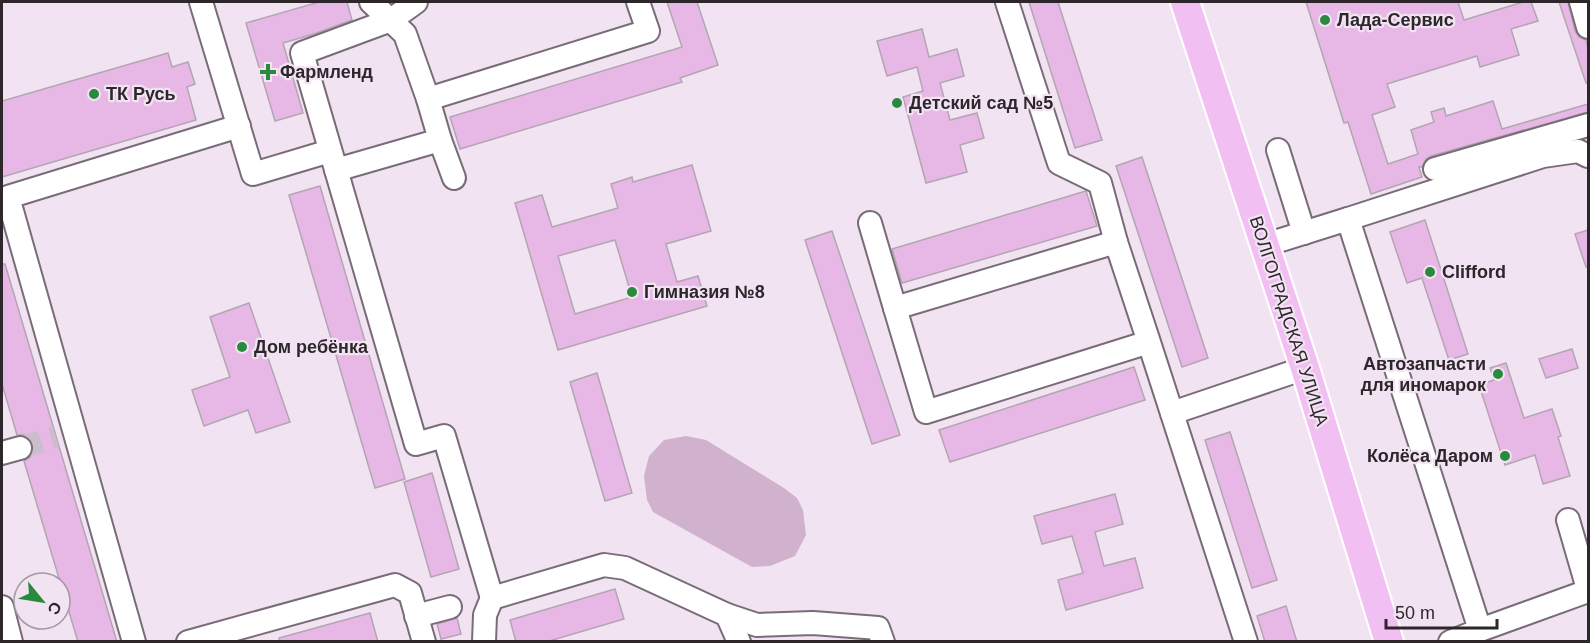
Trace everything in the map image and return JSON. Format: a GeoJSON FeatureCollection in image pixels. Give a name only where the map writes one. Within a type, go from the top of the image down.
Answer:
{"type":"FeatureCollection","features":[{"type":"Feature","properties":{"kind":"main road","name":"ВОЛГОГРАДСКАЯ УЛИЦА"},"geometry":{"type":"LineString","coordinates":[[1185,2],[1305,368],[1389,642]]}},
{"type":"Feature","properties":{"kind":"street"},"geometry":{"type":"LineString","coordinates":[[201,2],[253,174],[440,140]]}},
{"type":"Feature","properties":{"kind":"street"},"geometry":{"type":"LineString","coordinates":[[371,2],[405,34],[454,178]]}},
{"type":"Feature","properties":{"kind":"street"},"geometry":{"type":"LineString","coordinates":[[416,2],[391,20],[302,53],[416,444],[444,436],[492,598],[485,615],[484,642]]}},
{"type":"Feature","properties":{"kind":"street"},"geometry":{"type":"LineString","coordinates":[[429,99],[648,31],[638,2]]}},
{"type":"Feature","properties":{"kind":"street"},"geometry":{"type":"LineString","coordinates":[[1007,2],[1059,162],[1100,183],[1116,242],[1246,642]]}},
{"type":"Feature","properties":{"kind":"street"},"geometry":{"type":"LineString","coordinates":[[1581,2],[1588,27]]}},
{"type":"Feature","properties":{"kind":"street"},"geometry":{"type":"LineString","coordinates":[[1435,169],[1588,125]]}},
{"type":"Feature","properties":{"kind":"street"},"geometry":{"type":"LineString","coordinates":[[134,642],[65,434],[9,197],[239,126]]}},
{"type":"Feature","properties":{"kind":"street"},"geometry":{"type":"LineString","coordinates":[[1278,150],[1304,233]]}},
{"type":"Feature","properties":{"kind":"street"},"geometry":{"type":"LineString","coordinates":[[1265,245],[1543,156],[1578,151],[1588,156]]}},
{"type":"Feature","properties":{"kind":"street"},"geometry":{"type":"LineString","coordinates":[[1348,219],[1480,630]]}},
{"type":"Feature","properties":{"kind":"street"},"geometry":{"type":"LineString","coordinates":[[870,223],[926,412],[1149,342]]}},
{"type":"Feature","properties":{"kind":"street"},"geometry":{"type":"LineString","coordinates":[[895,308],[1116,242]]}},
{"type":"Feature","properties":{"kind":"street"},"geometry":{"type":"LineString","coordinates":[[1172,413],[1305,368]]}},
{"type":"Feature","properties":{"kind":"street"},"geometry":{"type":"LineString","coordinates":[[1450,642],[1588,590],[1568,520]]}},
{"type":"Feature","properties":{"kind":"street"},"geometry":{"type":"LineString","coordinates":[[492,598],[604,565],[625,568],[727,615],[757,625],[813,623],[878,628],[883,642]]}},
{"type":"Feature","properties":{"kind":"street"},"geometry":{"type":"LineString","coordinates":[[188,642],[394,585],[410,593],[424,642]]}},
{"type":"Feature","properties":{"kind":"street"},"geometry":{"type":"LineString","coordinates":[[2,607],[11,642]]}},
{"type":"Feature","properties":{"kind":"street"},"geometry":{"type":"LineString","coordinates":[[416,616],[450,607]]}},
{"type":"Feature","properties":{"kind":"street"},"geometry":{"type":"LineString","coordinates":[[727,615],[739,642]]}},
{"type":"Feature","properties":{"kind":"shaded area"},"geometry":{"type":"Polygon","coordinates":[[[686,436],[706,440],[797,498],[803,510],[806,535],[795,556],[770,566],[752,567],[653,512],[647,500],[644,476],[649,456],[664,440],[686,436]]]}},
{"type":"Feature","properties":{"kind":"building"},"geometry":{"type":"Polygon","coordinates":[[[319,2],[347,2],[352,20],[283,43],[303,113],[275,121],[246,23],[319,2]]]}},
{"type":"Feature","properties":{"kind":"building"},"geometry":{"type":"Polygon","coordinates":[[[667,2],[697,2],[718,65],[680,78],[682,82],[460,149],[450,117],[682,47],[667,2]]]}},
{"type":"Feature","properties":{"kind":"building"},"geometry":{"type":"Polygon","coordinates":[[[1029,2],[1058,2],[1102,140],[1075,148],[1029,2]]]}},
{"type":"Feature","properties":{"kind":"building"},"geometry":{"type":"Polygon","coordinates":[[[1306,2],[1458,2],[1464,20],[1523,2],[1531,2],[1538,21],[1511,29],[1519,55],[1480,67],[1477,56],[1387,84],[1395,107],[1372,115],[1388,164],[1418,154],[1411,130],[1434,122],[1431,112],[1444,108],[1446,116],[1493,101],[1502,129],[1588,104],[1588,112],[1431,156],[1426,159],[1422,167],[1419,167],[1422,177],[1371,194],[1348,122],[1344,123],[1306,2]]]}},
{"type":"Feature","properties":{"kind":"building"},"geometry":{"type":"Polygon","coordinates":[[[1559,2],[1568,2],[1575,31],[1579,37],[1586,40],[1588,83],[1586,83],[1559,2]]]}},
{"type":"Feature","properties":{"kind":"building"},"geometry":{"type":"Polygon","coordinates":[[[922,29],[929,57],[957,49],[964,76],[940,83],[950,120],[977,113],[984,138],[960,145],[967,172],[926,183],[903,97],[923,91],[917,67],[887,76],[877,41],[922,29]]]}},
{"type":"Feature","properties":{"kind":"building"},"geometry":{"type":"Polygon","coordinates":[[[168,53],[172,67],[188,62],[195,84],[187,87],[196,120],[2,177],[2,101],[168,53]]]}},
{"type":"Feature","properties":{"kind":"building"},"geometry":{"type":"Polygon","coordinates":[[[1142,157],[1208,358],[1182,367],[1116,166],[1142,157]]]}},
{"type":"Feature","properties":{"kind":"building"},"geometry":{"type":"Polygon","coordinates":[[[692,165],[711,231],[666,244],[677,282],[698,276],[707,306],[558,350],[515,203],[542,195],[552,227],[618,208],[611,184],[632,177],[633,182],[692,165]],[[615,240],[558,256],[575,314],[632,297],[615,240]]]}},
{"type":"Feature","properties":{"kind":"building"},"geometry":{"type":"Polygon","coordinates":[[[320,186],[405,479],[375,488],[289,195],[320,186]]]}},
{"type":"Feature","properties":{"kind":"building"},"geometry":{"type":"Polygon","coordinates":[[[1086,191],[1097,226],[902,283],[892,249],[1086,191]]]}},
{"type":"Feature","properties":{"kind":"building"},"geometry":{"type":"Polygon","coordinates":[[[1425,220],[1468,354],[1449,360],[1422,278],[1407,283],[1390,232],[1425,220]]]}},
{"type":"Feature","properties":{"kind":"building"},"geometry":{"type":"Polygon","coordinates":[[[1588,230],[1588,267],[1586,267],[1575,234],[1588,230]]]}},
{"type":"Feature","properties":{"kind":"building"},"geometry":{"type":"Polygon","coordinates":[[[832,231],[900,435],[872,444],[805,240],[832,231]]]}},
{"type":"Feature","properties":{"kind":"building"},"geometry":{"type":"Polygon","coordinates":[[[2,264],[5,264],[117,642],[78,642],[72,622],[72,571],[57,571],[24,461],[33,452],[33,444],[24,435],[17,435],[2,384],[2,264]]]}},
{"type":"Feature","properties":{"kind":"building","name":"Дом ребёнка"},"geometry":{"type":"Polygon","coordinates":[[[249,303],[290,422],[256,433],[248,410],[204,426],[192,390],[230,377],[210,317],[249,303]]]}},
{"type":"Feature","properties":{"kind":"building"},"geometry":{"type":"Polygon","coordinates":[[[1572,349],[1578,368],[1546,378],[1539,359],[1572,349]]]}},
{"type":"Feature","properties":{"kind":"building"},"geometry":{"type":"Polygon","coordinates":[[[1506,363],[1524,418],[1552,409],[1570,476],[1543,484],[1535,455],[1505,465],[1479,385],[1494,380],[1490,368],[1506,363]]]}},
{"type":"Feature","properties":{"kind":"building"},"geometry":{"type":"Polygon","coordinates":[[[1134,367],[1145,400],[950,462],[939,430],[1134,367]]]}},
{"type":"Feature","properties":{"kind":"building"},"geometry":{"type":"Polygon","coordinates":[[[597,373],[632,493],[605,501],[570,382],[597,373]]]}},
{"type":"Feature","properties":{"kind":"building"},"geometry":{"type":"Polygon","coordinates":[[[1230,432],[1277,580],[1252,588],[1205,440],[1230,432]]]}},
{"type":"Feature","properties":{"kind":"building"},"geometry":{"type":"Polygon","coordinates":[[[432,473],[459,569],[431,577],[404,482],[432,473]]]}},
{"type":"Feature","properties":{"kind":"building"},"geometry":{"type":"Polygon","coordinates":[[[1115,494],[1123,524],[1095,532],[1104,566],[1135,558],[1143,588],[1066,610],[1058,580],[1083,573],[1072,536],[1042,544],[1034,516],[1115,494]]]}},
{"type":"Feature","properties":{"kind":"building"},"geometry":{"type":"Polygon","coordinates":[[[615,589],[624,619],[546,642],[516,642],[510,620],[615,589]]]}},
{"type":"Feature","properties":{"kind":"building"},"geometry":{"type":"Polygon","coordinates":[[[1286,606],[1297,642],[1265,642],[1257,616],[1286,606]]]}},
{"type":"Feature","properties":{"kind":"building"},"geometry":{"type":"Polygon","coordinates":[[[370,613],[378,642],[280,642],[279,638],[370,613]]]}},
{"type":"Feature","properties":{"kind":"building"},"geometry":{"type":"Polygon","coordinates":[[[457,618],[461,634],[441,639],[437,624],[457,618]]]}},
{"type":"Feature","properties":{"kind":"tunnel"},"geometry":{"type":"LineString","coordinates":[[20,448],[56,437]]}},
{"type":"Feature","properties":{"kind":"place","name":"Лада-Сервис"},"geometry":{"type":"Point","coordinates":[1325,20]}},
{"type":"Feature","properties":{"kind":"place","name":"Фармленд"},"geometry":{"type":"Point","coordinates":[268,72]}},
{"type":"Feature","properties":{"kind":"place","name":"ТК Русь"},"geometry":{"type":"Point","coordinates":[94,94]}},
{"type":"Feature","properties":{"kind":"place","name":"Детский сад №5"},"geometry":{"type":"Point","coordinates":[897,103]}},
{"type":"Feature","properties":{"kind":"place","name":"Clifford"},"geometry":{"type":"Point","coordinates":[1430,272]}},
{"type":"Feature","properties":{"kind":"place","name":"Гимназия №8"},"geometry":{"type":"Point","coordinates":[632,292]}},
{"type":"Feature","properties":{"kind":"place","name":"Дом ребёнка"},"geometry":{"type":"Point","coordinates":[242,347]}},
{"type":"Feature","properties":{"kind":"place","name":"Автозапчасти для иномарок"},"geometry":{"type":"Point","coordinates":[1498,374]}},
{"type":"Feature","properties":{"kind":"place","name":"Колёса Даром"},"geometry":{"type":"Point","coordinates":[1505,456]}}]}
